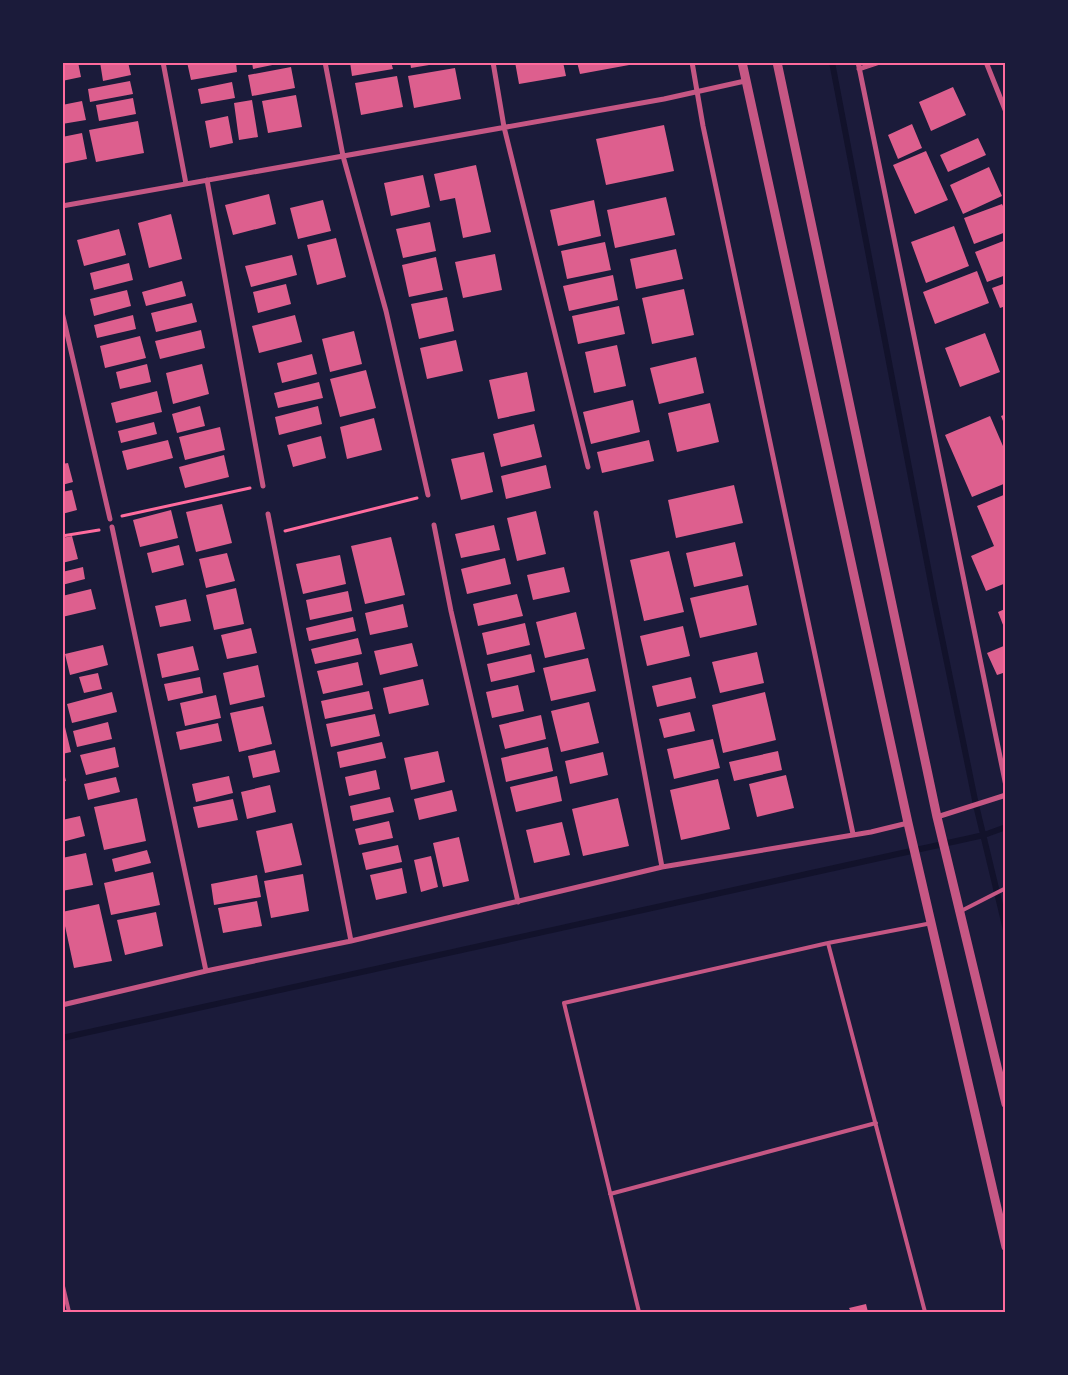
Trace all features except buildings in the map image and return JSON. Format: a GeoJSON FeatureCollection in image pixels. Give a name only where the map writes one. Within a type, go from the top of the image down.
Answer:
{"type":"FeatureCollection","features":[{"type":"Feature","properties":{"kind":"street"},"geometry":{"type":"LineString","coordinates":[[163,62],[186,184]]}},
{"type":"Feature","properties":{"kind":"street"},"geometry":{"type":"LineString","coordinates":[[325,62],[342,156],[386,311],[428,496]]}},
{"type":"Feature","properties":{"kind":"street"},"geometry":{"type":"LineString","coordinates":[[493,62],[504,127],[588,467]]}},
{"type":"Feature","properties":{"kind":"street"},"geometry":{"type":"LineString","coordinates":[[692,62],[696,93],[853,834]]}},
{"type":"Feature","properties":{"kind":"street"},"geometry":{"type":"LineString","coordinates":[[742,62],[741,82],[908,823],[1006,1247]]}},
{"type":"Feature","properties":{"kind":"street"},"geometry":{"type":"LineString","coordinates":[[777,62],[941,818],[950,871],[1006,1104]]}},
{"type":"Feature","properties":{"kind":"street"},"geometry":{"type":"LineString","coordinates":[[858,62],[1006,786]]}},
{"type":"Feature","properties":{"kind":"street"},"geometry":{"type":"LineString","coordinates":[[859,69],[880,62]]}},
{"type":"Feature","properties":{"kind":"street"},"geometry":{"type":"LineString","coordinates":[[986,62],[1006,112]]}},
{"type":"Feature","properties":{"kind":"street"},"geometry":{"type":"LineString","coordinates":[[62,206],[696,93],[741,82]]}},
{"type":"Feature","properties":{"kind":"street"},"geometry":{"type":"LineString","coordinates":[[207,180],[263,486]]}},
{"type":"Feature","properties":{"kind":"street"},"geometry":{"type":"LineString","coordinates":[[62,312],[110,519]]}},
{"type":"Feature","properties":{"kind":"street"},"geometry":{"type":"LineString","coordinates":[[596,513],[662,867]]}},
{"type":"Feature","properties":{"kind":"street"},"geometry":{"type":"LineString","coordinates":[[268,514],[350,941]]}},
{"type":"Feature","properties":{"kind":"street"},"geometry":{"type":"LineString","coordinates":[[434,525],[518,902]]}},
{"type":"Feature","properties":{"kind":"street"},"geometry":{"type":"LineString","coordinates":[[112,527],[206,971]]}},
{"type":"Feature","properties":{"kind":"street"},"geometry":{"type":"LineString","coordinates":[[941,818],[1006,795]]}},
{"type":"Feature","properties":{"kind":"street"},"geometry":{"type":"LineString","coordinates":[[62,1005],[206,971],[350,941],[662,867],[871,832],[908,823]]}},
{"type":"Feature","properties":{"kind":"lane"},"geometry":{"type":"LineString","coordinates":[[960,912],[1006,888]]}},
{"type":"Feature","properties":{"kind":"lane"},"geometry":{"type":"LineString","coordinates":[[640,1312],[564,1003],[828,943],[932,923]]}},
{"type":"Feature","properties":{"kind":"lane"},"geometry":{"type":"LineString","coordinates":[[828,943],[925,1312]]}},
{"type":"Feature","properties":{"kind":"lane"},"geometry":{"type":"LineString","coordinates":[[610,1194],[876,1124]]}},
{"type":"Feature","properties":{"kind":"lane"},"geometry":{"type":"LineString","coordinates":[[62,1282],[69,1312]]}},
{"type":"Feature","properties":{"kind":"path"},"geometry":{"type":"LineString","coordinates":[[110,519],[263,486]]}},
{"type":"Feature","properties":{"kind":"path"},"geometry":{"type":"LineString","coordinates":[[272,534],[428,496]]}},
{"type":"Feature","properties":{"kind":"path"},"geometry":{"type":"LineString","coordinates":[[62,536],[112,527]]}},
{"type":"Feature","properties":{"kind":"waterway"},"geometry":{"type":"LineString","coordinates":[[832,62],[934,599],[976,805],[1006,930]]}},
{"type":"Feature","properties":{"kind":"waterway"},"geometry":{"type":"LineString","coordinates":[[62,1038],[984,835],[1006,827]]}}]}
